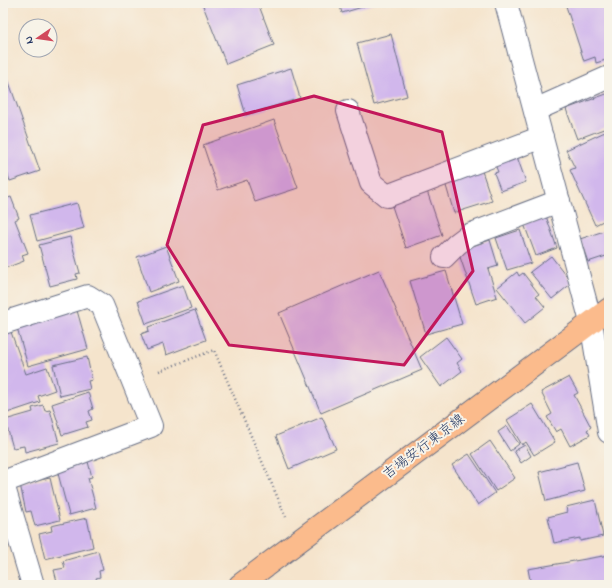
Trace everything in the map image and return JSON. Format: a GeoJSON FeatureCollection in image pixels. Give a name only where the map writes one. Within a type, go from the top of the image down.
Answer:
{"type":"FeatureCollection","features":[{"type":"Feature","properties":{"kind":"main road","name":"吉場安行東京線"},"geometry":{"type":"LineString","coordinates":[[240,585],[609,309]]}},
{"type":"Feature","properties":{"kind":"street"},"geometry":{"type":"LineString","coordinates":[[506,3],[592,322],[609,432]]}},
{"type":"Feature","properties":{"kind":"street"},"geometry":{"type":"LineString","coordinates":[[535,110],[609,77]]}},
{"type":"Feature","properties":{"kind":"street"},"geometry":{"type":"LineString","coordinates":[[348,111],[371,183],[387,196],[542,137]]}},
{"type":"Feature","properties":{"kind":"street"},"geometry":{"type":"LineString","coordinates":[[444,257],[468,235],[559,201]]}},
{"type":"Feature","properties":{"kind":"street"},"geometry":{"type":"LineString","coordinates":[[3,322],[88,296],[102,306],[151,426],[3,483],[33,585]]}},
{"type":"Feature","properties":{"kind":"path"},"geometry":{"type":"LineString","coordinates":[[133,381],[214,350],[297,542]]}},
{"type":"Feature","properties":{"kind":"highlighted area"},"geometry":{"type":"Polygon","coordinates":[[[314,96],[442,132],[473,271],[404,365],[229,345],[167,245],[203,125],[314,96]]]}},
{"type":"Feature","properties":{"kind":"building"},"geometry":{"type":"Polygon","coordinates":[[[202,3],[258,3],[274,45],[226,64],[202,3]]]}},
{"type":"Feature","properties":{"kind":"building"},"geometry":{"type":"Polygon","coordinates":[[[339,3],[376,3],[342,13],[339,3]]]}},
{"type":"Feature","properties":{"kind":"building"},"geometry":{"type":"Polygon","coordinates":[[[565,3],[609,3],[609,59],[596,63],[595,57],[584,61],[565,3]]]}},
{"type":"Feature","properties":{"kind":"building"},"geometry":{"type":"Polygon","coordinates":[[[391,34],[407,96],[374,105],[357,43],[391,34]]]}},
{"type":"Feature","properties":{"kind":"building"},"geometry":{"type":"Polygon","coordinates":[[[3,65],[40,171],[10,181],[3,161],[3,65]]]}},
{"type":"Feature","properties":{"kind":"building"},"geometry":{"type":"Polygon","coordinates":[[[291,68],[300,98],[246,115],[237,85],[291,68]]]}},
{"type":"Feature","properties":{"kind":"building"},"geometry":{"type":"Polygon","coordinates":[[[609,93],[609,127],[577,139],[566,109],[609,93]]]}},
{"type":"Feature","properties":{"kind":"building"},"geometry":{"type":"Polygon","coordinates":[[[274,120],[298,188],[255,202],[247,180],[218,190],[203,145],[274,120]]]}},
{"type":"Feature","properties":{"kind":"building"},"geometry":{"type":"Polygon","coordinates":[[[607,131],[609,135],[609,218],[595,225],[570,170],[575,168],[566,150],[607,131]]]}},
{"type":"Feature","properties":{"kind":"building"},"geometry":{"type":"Polygon","coordinates":[[[516,154],[526,182],[501,191],[494,173],[498,172],[494,162],[516,154]]]}},
{"type":"Feature","properties":{"kind":"building"},"geometry":{"type":"Polygon","coordinates":[[[481,168],[492,201],[454,213],[444,179],[481,168]]]}},
{"type":"Feature","properties":{"kind":"building"},"geometry":{"type":"Polygon","coordinates":[[[427,191],[442,235],[406,248],[391,203],[427,191]]]}},
{"type":"Feature","properties":{"kind":"building"},"geometry":{"type":"Polygon","coordinates":[[[11,197],[19,218],[15,220],[28,253],[22,255],[24,261],[3,269],[3,200],[11,197]]]}},
{"type":"Feature","properties":{"kind":"building"},"geometry":{"type":"Polygon","coordinates":[[[77,203],[84,228],[37,241],[30,215],[77,203]]]}},
{"type":"Feature","properties":{"kind":"building"},"geometry":{"type":"Polygon","coordinates":[[[546,216],[557,248],[536,256],[524,224],[546,216]]]}},
{"type":"Feature","properties":{"kind":"building"},"geometry":{"type":"Polygon","coordinates":[[[520,230],[531,263],[507,270],[496,238],[520,230]]]}},
{"type":"Feature","properties":{"kind":"building"},"geometry":{"type":"Polygon","coordinates":[[[607,230],[609,237],[609,255],[588,262],[580,239],[607,230]]]}},
{"type":"Feature","properties":{"kind":"building"},"geometry":{"type":"Polygon","coordinates":[[[70,237],[80,273],[76,274],[77,279],[50,286],[39,245],[70,237]]]}},
{"type":"Feature","properties":{"kind":"building"},"geometry":{"type":"Polygon","coordinates":[[[490,240],[498,266],[488,269],[497,297],[476,304],[458,251],[490,240]]]}},
{"type":"Feature","properties":{"kind":"building"},"geometry":{"type":"Polygon","coordinates":[[[166,246],[179,281],[149,292],[137,257],[166,246]]]}},
{"type":"Feature","properties":{"kind":"building"},"geometry":{"type":"Polygon","coordinates":[[[551,256],[572,283],[552,299],[530,272],[551,256]]]}},
{"type":"Feature","properties":{"kind":"building"},"geometry":{"type":"Polygon","coordinates":[[[379,270],[422,370],[321,413],[279,313],[379,270]]]}},
{"type":"Feature","properties":{"kind":"building"},"geometry":{"type":"Polygon","coordinates":[[[446,271],[462,324],[426,334],[410,281],[446,271]]]}},
{"type":"Feature","properties":{"kind":"building"},"geometry":{"type":"Polygon","coordinates":[[[517,272],[519,276],[523,273],[539,294],[536,296],[545,307],[525,323],[497,288],[517,272]]]}},
{"type":"Feature","properties":{"kind":"building"},"geometry":{"type":"Polygon","coordinates":[[[183,285],[191,308],[146,324],[138,301],[183,285]]]}},
{"type":"Feature","properties":{"kind":"building"},"geometry":{"type":"Polygon","coordinates":[[[76,307],[88,349],[28,366],[16,324],[76,307]]]}},
{"type":"Feature","properties":{"kind":"building"},"geometry":{"type":"Polygon","coordinates":[[[195,310],[206,340],[166,355],[163,344],[147,350],[141,334],[149,331],[148,327],[195,310]]]}},
{"type":"Feature","properties":{"kind":"building"},"geometry":{"type":"Polygon","coordinates":[[[11,332],[26,374],[47,367],[55,390],[38,396],[40,402],[4,414],[3,334],[11,332]]]}},
{"type":"Feature","properties":{"kind":"building"},"geometry":{"type":"Polygon","coordinates":[[[446,337],[462,359],[457,363],[462,371],[441,387],[420,357],[446,337]]]}},
{"type":"Feature","properties":{"kind":"building"},"geometry":{"type":"Polygon","coordinates":[[[87,357],[92,380],[88,381],[90,389],[60,396],[53,365],[87,357]]]}},
{"type":"Feature","properties":{"kind":"building"},"geometry":{"type":"Polygon","coordinates":[[[569,377],[578,393],[574,395],[591,427],[587,430],[590,435],[570,446],[561,429],[556,432],[547,417],[552,414],[541,392],[569,377]]]}},
{"type":"Feature","properties":{"kind":"building"},"geometry":{"type":"Polygon","coordinates":[[[88,392],[93,409],[89,411],[92,420],[86,422],[88,427],[62,435],[52,404],[88,392]]]}},
{"type":"Feature","properties":{"kind":"building"},"geometry":{"type":"Polygon","coordinates":[[[532,404],[555,442],[534,455],[526,442],[522,445],[507,420],[532,404]]]}},
{"type":"Feature","properties":{"kind":"building"},"geometry":{"type":"Polygon","coordinates":[[[43,405],[45,411],[50,410],[59,443],[25,452],[24,446],[13,448],[5,420],[33,412],[32,408],[43,405]]]}},
{"type":"Feature","properties":{"kind":"building"},"geometry":{"type":"Polygon","coordinates":[[[322,417],[336,449],[289,469],[276,436],[322,417]]]}},
{"type":"Feature","properties":{"kind":"building"},"geometry":{"type":"Polygon","coordinates":[[[507,426],[519,444],[510,451],[498,432],[507,426]]]}},
{"type":"Feature","properties":{"kind":"building"},"geometry":{"type":"Polygon","coordinates":[[[490,441],[515,478],[496,491],[472,454],[490,441]]]}},
{"type":"Feature","properties":{"kind":"building"},"geometry":{"type":"Polygon","coordinates":[[[525,445],[531,456],[521,463],[514,451],[525,445]]]}},
{"type":"Feature","properties":{"kind":"building"},"geometry":{"type":"Polygon","coordinates":[[[469,454],[495,493],[478,505],[452,465],[469,454]]]}},
{"type":"Feature","properties":{"kind":"building"},"geometry":{"type":"Polygon","coordinates":[[[87,458],[92,477],[88,478],[96,508],[69,515],[56,466],[87,458]]]}},
{"type":"Feature","properties":{"kind":"building"},"geometry":{"type":"Polygon","coordinates":[[[577,462],[585,491],[546,501],[539,472],[577,462]]]}},
{"type":"Feature","properties":{"kind":"building"},"geometry":{"type":"Polygon","coordinates":[[[50,478],[60,520],[35,526],[31,511],[26,512],[20,484],[50,478]]]}},
{"type":"Feature","properties":{"kind":"building"},"geometry":{"type":"Polygon","coordinates":[[[595,500],[603,536],[580,541],[580,538],[554,543],[548,517],[567,512],[566,507],[595,500]]]}},
{"type":"Feature","properties":{"kind":"building"},"geometry":{"type":"Polygon","coordinates":[[[87,518],[93,547],[45,559],[39,534],[52,531],[51,526],[87,518]]]}},
{"type":"Feature","properties":{"kind":"building"},"geometry":{"type":"Polygon","coordinates":[[[98,551],[103,570],[99,571],[100,577],[96,578],[98,585],[58,585],[54,570],[65,568],[63,561],[98,551]]]}},
{"type":"Feature","properties":{"kind":"building"},"geometry":{"type":"Polygon","coordinates":[[[609,555],[609,585],[531,585],[528,569],[609,555]]]}}]}
